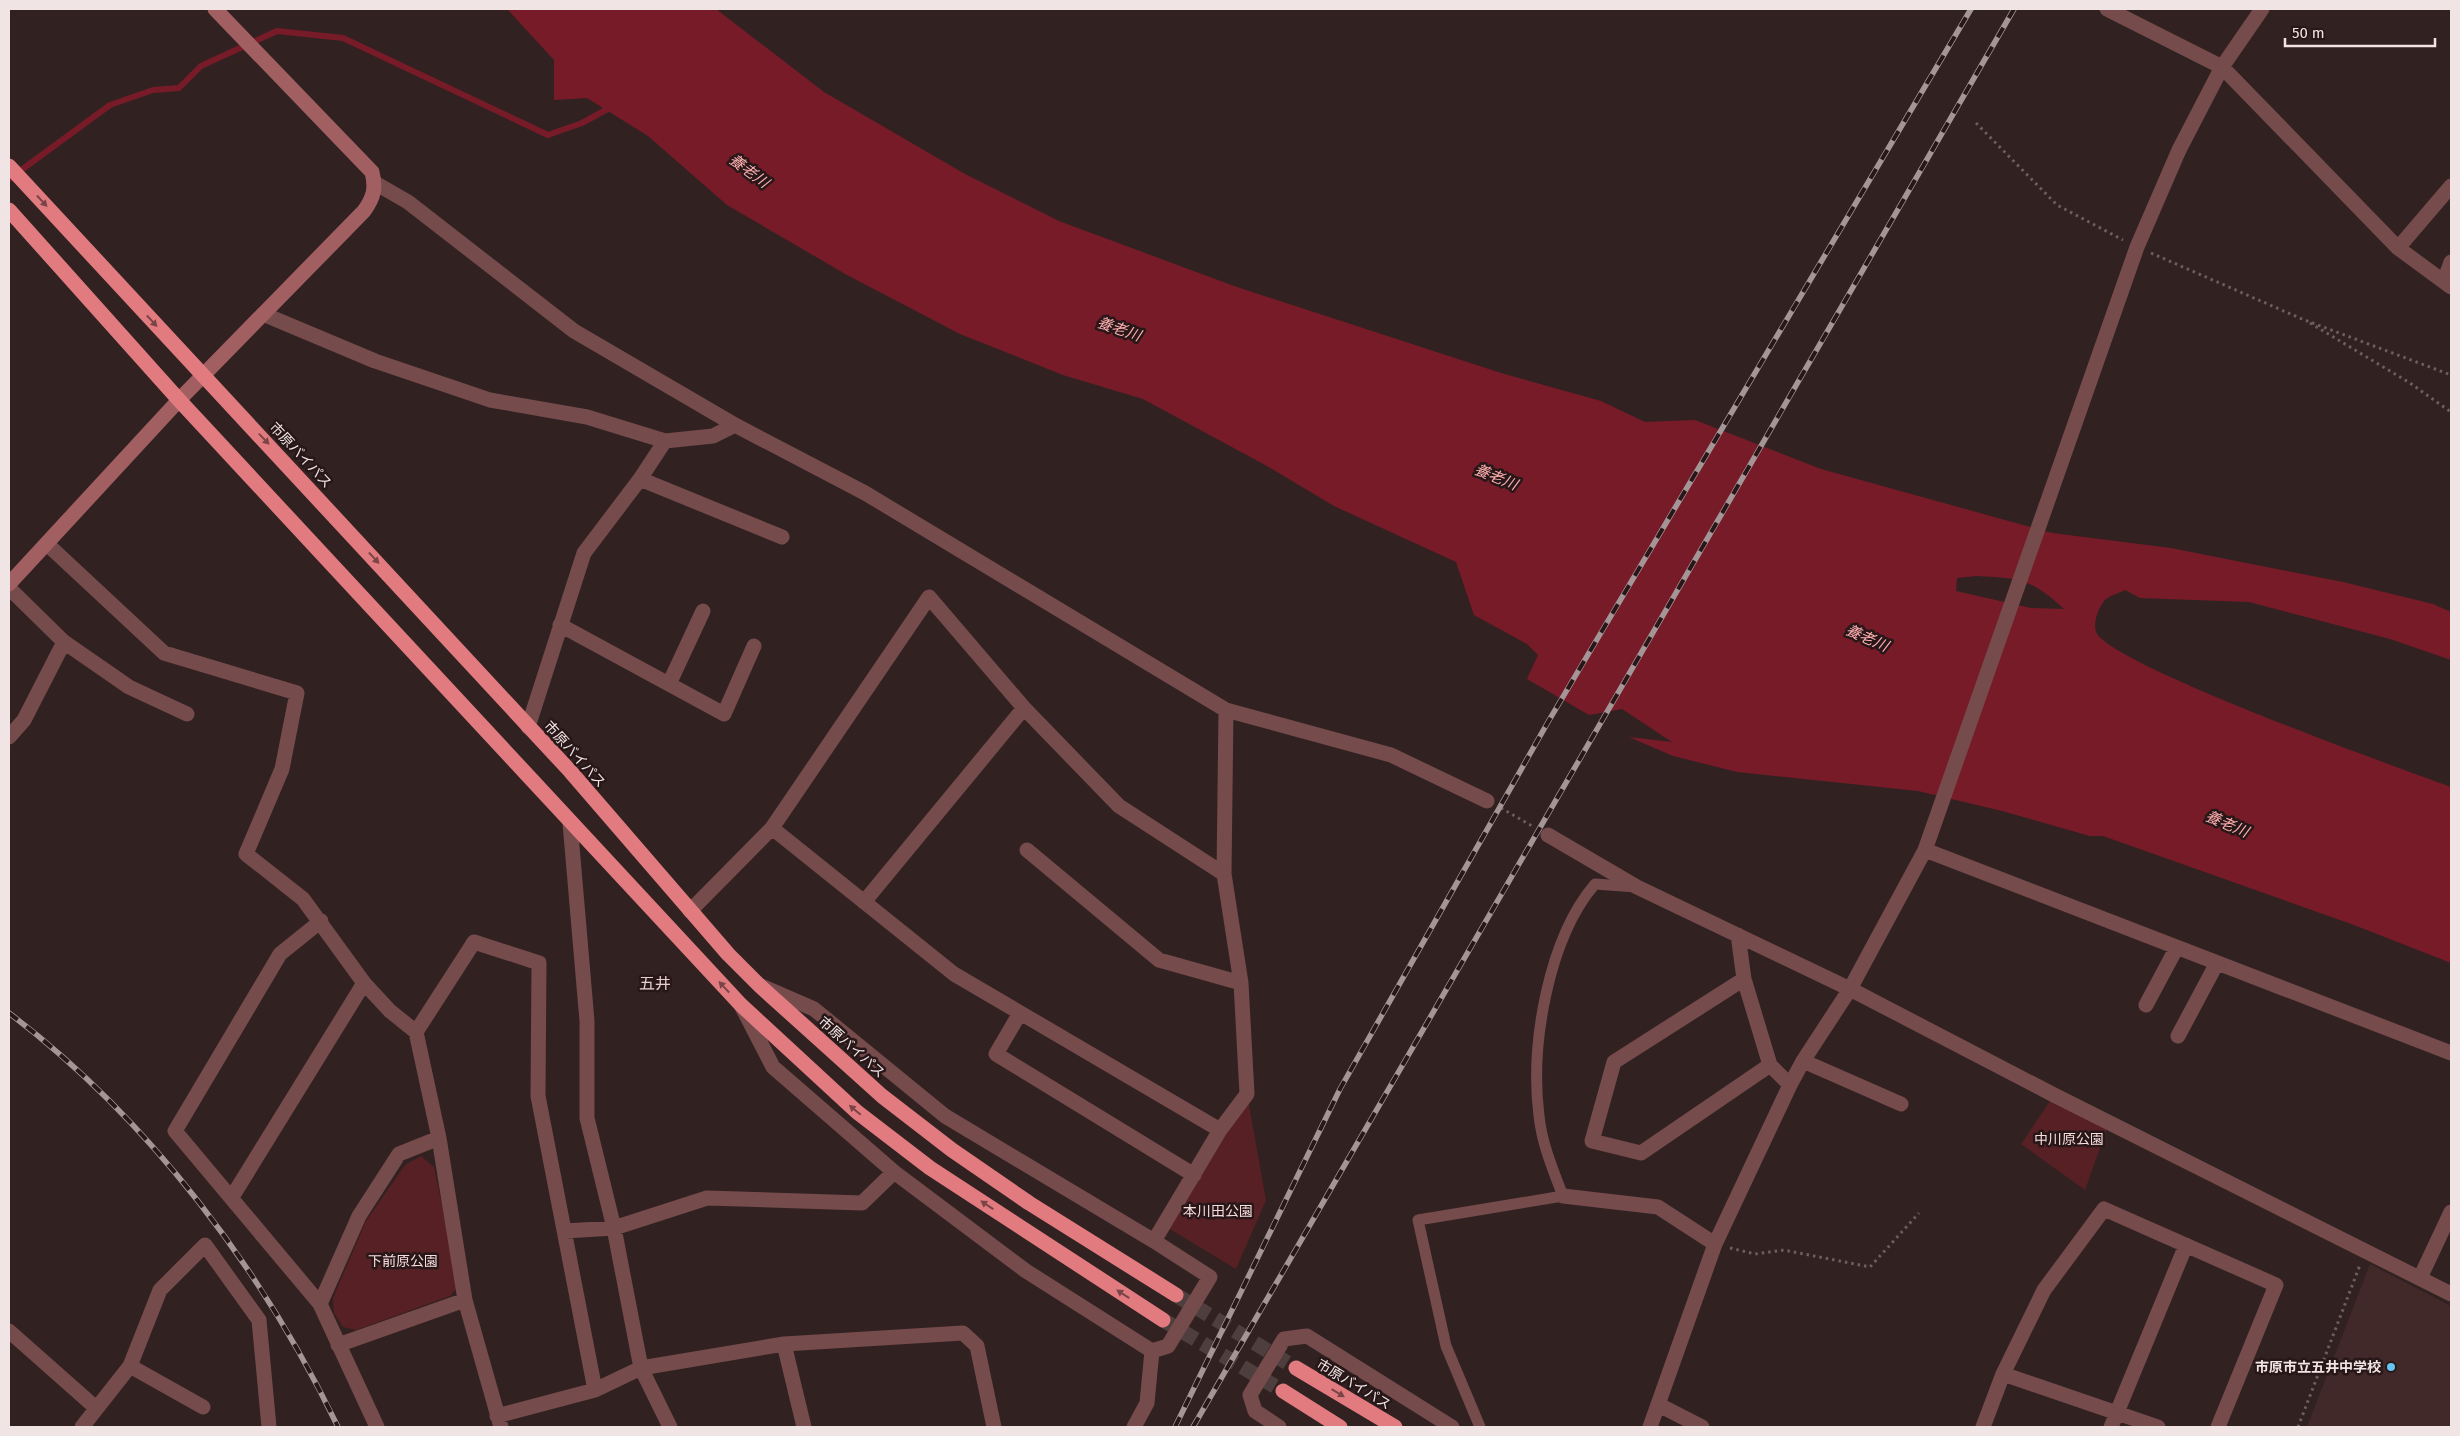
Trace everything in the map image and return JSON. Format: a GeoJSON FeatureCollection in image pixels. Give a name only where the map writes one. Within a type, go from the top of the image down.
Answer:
{"type":"FeatureCollection","features":[{"type":"Feature","properties":{"kind":"highway","name":"市原バイパス"},"geometry":{"type":"LineString","coordinates":[[9,166],[202,375],[281,457],[570,771],[690,910],[760,986],[882,1096],[952,1150],[1029,1203],[1176,1295]]}},
{"type":"Feature","properties":{"kind":"highway"},"geometry":{"type":"LineString","coordinates":[[9,210],[179,400],[741,1005],[858,1112],[930,1168],[1163,1320]]}},
{"type":"Feature","properties":{"kind":"highway","name":"市原バイパス"},"geometry":{"type":"LineString","coordinates":[[1296,1368],[1395,1427]]}},
{"type":"Feature","properties":{"kind":"highway"},"geometry":{"type":"LineString","coordinates":[[1283,1391],[1340,1427]]}},
{"type":"Feature","properties":{"kind":"street"},"geometry":{"type":"LineString","coordinates":[[187,714],[129,687],[64,642],[9,586],[202,375],[364,211],[373,198],[375,184],[372,172],[215,9]]}},
{"type":"Feature","properties":{"kind":"street"},"geometry":{"type":"LineString","coordinates":[[2107,9],[2222,67],[2398,248],[2447,284],[2451,262]]}},
{"type":"Feature","properties":{"kind":"street"},"geometry":{"type":"LineString","coordinates":[[1650,1427],[1715,1244],[1790,1085],[1803,1061],[1850,989],[1925,850],[2135,252],[2178,150],[2222,67],[2262,9]]}},
{"type":"Feature","properties":{"kind":"street"},"geometry":{"type":"LineString","coordinates":[[375,184],[408,202],[574,331],[735,425],[865,493],[1226,710],[1391,755],[1487,801]]}},
{"type":"Feature","properties":{"kind":"street"},"geometry":{"type":"LineString","coordinates":[[2398,248],[2451,186]]}},
{"type":"Feature","properties":{"kind":"street"},"geometry":{"type":"LineString","coordinates":[[263,314],[375,361],[490,400],[588,417],[665,441],[714,436],[735,425]]}},
{"type":"Feature","properties":{"kind":"street"},"geometry":{"type":"LineString","coordinates":[[528,727],[584,553],[640,480],[665,441]]}},
{"type":"Feature","properties":{"kind":"street"},"geometry":{"type":"LineString","coordinates":[[640,480],[782,537]]}},
{"type":"Feature","properties":{"kind":"street"},"geometry":{"type":"LineString","coordinates":[[47,544],[164,653],[297,693],[282,769],[246,854],[303,900],[321,921],[364,983],[390,1012],[416,1032],[439,1138],[466,1300],[499,1422],[594,1390],[641,1368],[784,1344],[963,1333],[977,1346],[994,1427]]}},
{"type":"Feature","properties":{"kind":"street"},"geometry":{"type":"LineString","coordinates":[[690,910],[772,828],[929,597],[1024,708],[1119,806],[1224,874]]}},
{"type":"Feature","properties":{"kind":"street"},"geometry":{"type":"LineString","coordinates":[[669,684],[703,611]]}},
{"type":"Feature","properties":{"kind":"street"},"geometry":{"type":"LineString","coordinates":[[560,625],[724,714],[754,646]]}},
{"type":"Feature","properties":{"kind":"street"},"geometry":{"type":"LineString","coordinates":[[9,737],[24,720],[64,642]]}},
{"type":"Feature","properties":{"kind":"street"},"geometry":{"type":"LineString","coordinates":[[864,902],[1024,708]]}},
{"type":"Feature","properties":{"kind":"street"},"geometry":{"type":"LineString","coordinates":[[1154,1241],[1220,1130],[1247,1094],[1242,983],[1224,874],[1226,710]]}},
{"type":"Feature","properties":{"kind":"street"},"geometry":{"type":"LineString","coordinates":[[570,823],[586,1021],[587,1118],[614,1228],[641,1368],[670,1427]]}},
{"type":"Feature","properties":{"kind":"street"},"geometry":{"type":"LineString","coordinates":[[772,828],[954,974],[1220,1130]]}},
{"type":"Feature","properties":{"kind":"street"},"geometry":{"type":"LineString","coordinates":[[1544,833],[1637,887],[1850,989],[2054,1095],[2451,1294]]}},
{"type":"Feature","properties":{"kind":"street"},"geometry":{"type":"LineString","coordinates":[[1027,850],[1159,960],[1242,983]]}},
{"type":"Feature","properties":{"kind":"street"},"geometry":{"type":"LineString","coordinates":[[1925,850],[2451,1053]]}},
{"type":"Feature","properties":{"kind":"street"},"geometry":{"type":"LineString","coordinates":[[321,921],[280,954],[175,1131],[320,1304],[377,1427]]}},
{"type":"Feature","properties":{"kind":"street"},"geometry":{"type":"LineString","coordinates":[[1738,935],[1744,979],[1770,1065],[1790,1085]]}},
{"type":"Feature","properties":{"kind":"street"},"geometry":{"type":"LineString","coordinates":[[416,1032],[474,942],[539,962],[538,1096],[594,1390]]}},
{"type":"Feature","properties":{"kind":"street"},"geometry":{"type":"LineString","coordinates":[[2146,1005],[2177,947]]}},
{"type":"Feature","properties":{"kind":"street"},"geometry":{"type":"LineString","coordinates":[[2178,1036],[2217,963]]}},
{"type":"Feature","properties":{"kind":"street"},"geometry":{"type":"LineString","coordinates":[[1744,979],[1614,1062],[1592,1141],[1641,1153],[1770,1065]]}},
{"type":"Feature","properties":{"kind":"street"},"geometry":{"type":"LineString","coordinates":[[232,1197],[364,983]]}},
{"type":"Feature","properties":{"kind":"street"},"geometry":{"type":"LineString","coordinates":[[741,1005],[773,1067],[894,1172],[1026,1271],[1152,1351],[1168,1346],[1210,1277],[1154,1241],[946,1116],[814,1008],[760,986]]}},
{"type":"Feature","properties":{"kind":"street"},"geometry":{"type":"LineString","coordinates":[[1020,1013],[996,1054],[1194,1175]]}},
{"type":"Feature","properties":{"kind":"street"},"geometry":{"type":"LineString","coordinates":[[1803,1061],[1901,1104]]}},
{"type":"Feature","properties":{"kind":"street"},"geometry":{"type":"LineString","coordinates":[[320,1304],[359,1216],[399,1154],[439,1138]]}},
{"type":"Feature","properties":{"kind":"street"},"geometry":{"type":"LineString","coordinates":[[564,1230],[614,1228],[707,1198],[862,1203],[894,1172]]}},
{"type":"Feature","properties":{"kind":"street"},"geometry":{"type":"LineString","coordinates":[[1563,1196],[1658,1207],[1715,1244]]}},
{"type":"Feature","properties":{"kind":"street"},"geometry":{"type":"LineString","coordinates":[[1984,1427],[2003,1374],[2044,1290],[2104,1209],[2276,1285],[2218,1427]]}},
{"type":"Feature","properties":{"kind":"street"},"geometry":{"type":"LineString","coordinates":[[2420,1278],[2451,1212]]}},
{"type":"Feature","properties":{"kind":"street"},"geometry":{"type":"LineString","coordinates":[[82,1427],[130,1366],[160,1290],[205,1245],[259,1320],[269,1427]]}},
{"type":"Feature","properties":{"kind":"street"},"geometry":{"type":"LineString","coordinates":[[2113,1420],[2186,1245]]}},
{"type":"Feature","properties":{"kind":"street"},"geometry":{"type":"LineString","coordinates":[[338,1345],[466,1300]]}},
{"type":"Feature","properties":{"kind":"street"},"geometry":{"type":"LineString","coordinates":[[9,1331],[96,1408]]}},
{"type":"Feature","properties":{"kind":"street"},"geometry":{"type":"LineString","coordinates":[[1278,1427],[1254,1411],[1250,1394],[1284,1339],[1307,1336],[1452,1427]]}},
{"type":"Feature","properties":{"kind":"street"},"geometry":{"type":"LineString","coordinates":[[784,1344],[804,1427]]}},
{"type":"Feature","properties":{"kind":"street"},"geometry":{"type":"LineString","coordinates":[[1134,1427],[1147,1403],[1152,1351]]}},
{"type":"Feature","properties":{"kind":"street"},"geometry":{"type":"LineString","coordinates":[[130,1366],[204,1406]]}},
{"type":"Feature","properties":{"kind":"street"},"geometry":{"type":"LineString","coordinates":[[2003,1374],[2113,1420],[2158,1427]]}},
{"type":"Feature","properties":{"kind":"street"},"geometry":{"type":"LineString","coordinates":[[1659,1405],[1702,1427]]}},
{"type":"Feature","properties":{"kind":"lane"},"geometry":{"type":"LineString","coordinates":[[1480,1427],[1446,1346],[1418,1220],[1563,1196],[1546,1152],[1539,1117],[1535,1073],[1548,983],[1565,931],[1582,899],[1595,884],[1637,887]]}},
{"type":"Feature","properties":{"kind":"path"},"geometry":{"type":"LineString","coordinates":[[1976,123],[2057,205],[2135,252],[2302,319],[2451,375]]}},
{"type":"Feature","properties":{"kind":"path"},"geometry":{"type":"LineString","coordinates":[[2302,319],[2410,384],[2451,412]]}},
{"type":"Feature","properties":{"kind":"path"},"geometry":{"type":"LineString","coordinates":[[1487,801],[1544,833]]}},
{"type":"Feature","properties":{"kind":"path"},"geometry":{"type":"LineString","coordinates":[[1715,1244],[1755,1254],[1784,1250],[1870,1267],[1918,1213]]}},
{"type":"Feature","properties":{"kind":"path"},"geometry":{"type":"LineString","coordinates":[[2298,1427],[2365,1251]]}},
{"type":"Feature","properties":{"kind":"shaded area","name":"市原市立五井中学校"},"geometry":{"type":"Polygon","coordinates":[[[2370,1264],[2451,1306],[2451,1427],[2307,1427],[2370,1264]]]}},
{"type":"Feature","properties":{"kind":"green space","name":"本川田公園"},"geometry":{"type":"Polygon","coordinates":[[[1247,1094],[1266,1200],[1236,1269],[1163,1225],[1247,1094]]]}},
{"type":"Feature","properties":{"kind":"green space","name":"中川原公園"},"geometry":{"type":"Polygon","coordinates":[[[2054,1095],[2109,1123],[2085,1190],[2021,1144],[2054,1095]]]}},
{"type":"Feature","properties":{"kind":"green space","name":"下前原公園"},"geometry":{"type":"Polygon","coordinates":[[[421,1156],[434,1167],[459,1285],[450,1296],[356,1330],[343,1327],[334,1313],[333,1298],[366,1221],[405,1165],[421,1156]]]}},
{"type":"Feature","properties":{"kind":"water","name":"養老川"},"geometry":{"type":"Polygon","coordinates":[[[507,9],[716,9],[824,92],[965,174],[1059,221],[1234,286],[1501,373],[1601,401],[1645,422],[1695,420],[1821,469],[2052,533],[2171,548],[2343,582],[2433,604],[2451,612],[2451,660],[2390,639],[2249,602],[2140,598],[2125,590],[2102,603],[2095,624],[2096,632],[2113,647],[2150,668],[2260,715],[2451,787],[2451,963],[2354,925],[2103,836],[2090,836],[2002,811],[1918,791],[1737,772],[1673,756],[1629,737],[1672,742],[1622,709],[1589,715],[1527,679],[1538,655],[1527,644],[1474,615],[1456,562],[1334,506],[1267,466],[1143,399],[1063,375],[960,334],[847,275],[727,205],[648,136],[587,98],[554,100],[554,60],[507,9]],[[1976,576],[1957,578],[1956,591],[2031,608],[2064,609],[2043,591],[2024,582],[2014,579],[1976,576]]]}},
{"type":"Feature","properties":{"kind":"waterway"},"geometry":{"type":"LineString","coordinates":[[9,179],[110,105],[153,90],[179,88],[201,66],[277,31],[343,38],[548,135],[582,123],[613,106]]}},
{"type":"Feature","properties":{"kind":"tunnel"},"geometry":{"type":"LineString","coordinates":[[1176,1295],[1296,1368]]}},
{"type":"Feature","properties":{"kind":"tunnel"},"geometry":{"type":"LineString","coordinates":[[1163,1320],[1283,1391]]}},
{"type":"Feature","properties":{"kind":"railway"},"geometry":{"type":"LineString","coordinates":[[1175,1427],[1340,1089],[1548,722],[1971,9]]}},
{"type":"Feature","properties":{"kind":"railway"},"geometry":{"type":"LineString","coordinates":[[1193,1427],[2014,9]]}},
{"type":"Feature","properties":{"kind":"railway"},"geometry":{"type":"LineString","coordinates":[[9,1013],[60,1055],[109,1100],[155,1149],[198,1200],[274,1311],[308,1368],[338,1427]]}},
{"type":"Feature","properties":{"kind":"place","name":"市原市立五井中学校"},"geometry":{"type":"Point","coordinates":[2391,1367]}},
{"type":"Feature","properties":{"kind":"district","name":"五井"},"geometry":{"type":"Point","coordinates":[655,983]}}]}
